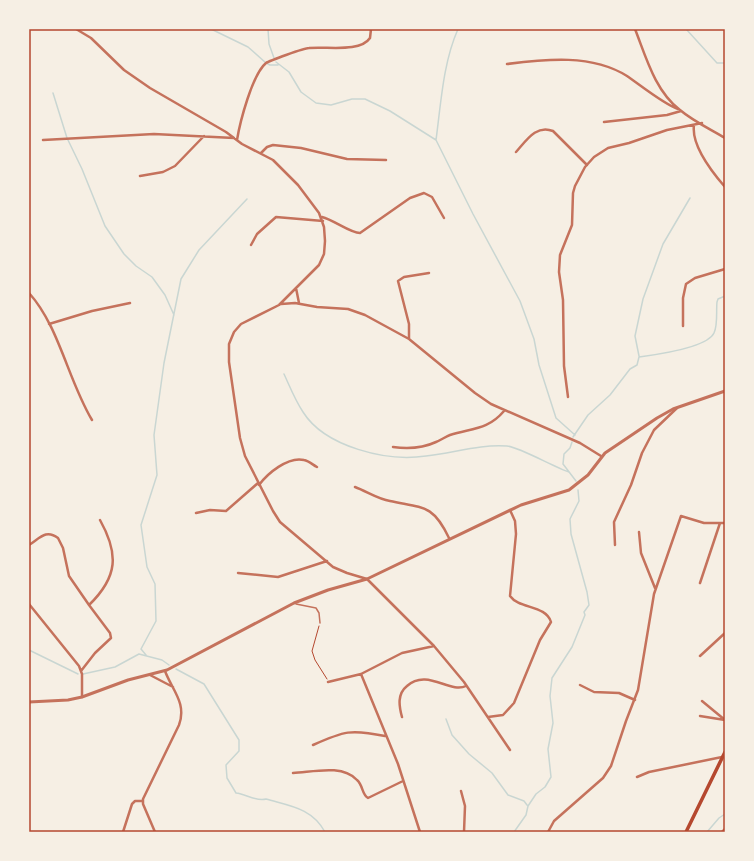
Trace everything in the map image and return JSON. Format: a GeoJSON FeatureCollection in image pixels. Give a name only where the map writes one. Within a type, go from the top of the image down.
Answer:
{"type":"FeatureCollection","features":[{"type":"Feature","properties":{"kind":"main road"},"geometry":{"type":"LineString","coordinates":[[686,832],[725,752]]}},
{"type":"Feature","properties":{"kind":"street"},"geometry":{"type":"LineString","coordinates":[[76,29],[91,38],[120,67],[140,82],[237,141],[261,153],[286,172],[309,199],[322,217],[323,221],[325,241],[323,257],[319,265],[279,305]]}},
{"type":"Feature","properties":{"kind":"street"},"geometry":{"type":"LineString","coordinates":[[237,141],[246,102],[266,63],[307,48],[362,46],[370,38],[371,29]]}},
{"type":"Feature","properties":{"kind":"street"},"geometry":{"type":"LineString","coordinates":[[636,29],[659,86],[680,110]]}},
{"type":"Feature","properties":{"kind":"street"},"geometry":{"type":"LineString","coordinates":[[507,64],[554,60],[601,64],[624,74],[667,104],[680,110],[725,138]]}},
{"type":"Feature","properties":{"kind":"street"},"geometry":{"type":"LineString","coordinates":[[604,122],[667,115],[680,110]]}},
{"type":"Feature","properties":{"kind":"street"},"geometry":{"type":"LineString","coordinates":[[568,397],[564,366],[563,300],[559,263],[560,255],[572,225],[574,214],[573,193],[587,165],[608,148],[629,143],[667,130],[702,123]]}},
{"type":"Feature","properties":{"kind":"street"},"geometry":{"type":"LineString","coordinates":[[694,125],[693,130],[697,145],[713,172],[725,187]]}},
{"type":"Feature","properties":{"kind":"street"},"geometry":{"type":"LineString","coordinates":[[516,152],[536,132],[549,129],[553,131],[587,165]]}},
{"type":"Feature","properties":{"kind":"street"},"geometry":{"type":"LineString","coordinates":[[43,140],[154,134],[204,135],[234,138]]}},
{"type":"Feature","properties":{"kind":"street"},"geometry":{"type":"LineString","coordinates":[[140,176],[167,171],[175,166],[204,135]]}},
{"type":"Feature","properties":{"kind":"street"},"geometry":{"type":"LineString","coordinates":[[261,153],[267,147],[273,145],[301,148],[347,159],[386,160]]}},
{"type":"Feature","properties":{"kind":"street"},"geometry":{"type":"LineString","coordinates":[[322,217],[335,221],[351,231],[360,233],[410,198],[424,193],[432,197],[444,218]]}},
{"type":"Feature","properties":{"kind":"street"},"geometry":{"type":"LineString","coordinates":[[251,245],[257,234],[276,216],[323,221]]}},
{"type":"Feature","properties":{"kind":"street"},"geometry":{"type":"LineString","coordinates":[[683,326],[683,293],[686,284],[695,278],[725,270]]}},
{"type":"Feature","properties":{"kind":"street"},"geometry":{"type":"LineString","coordinates":[[409,339],[409,324],[398,281],[404,276],[429,273]]}},
{"type":"Feature","properties":{"kind":"street"},"geometry":{"type":"LineString","coordinates":[[296,288],[299,303]]}},
{"type":"Feature","properties":{"kind":"street"},"geometry":{"type":"LineString","coordinates":[[29,293],[38,304],[49,324],[78,394],[92,420]]}},
{"type":"Feature","properties":{"kind":"street"},"geometry":{"type":"LineString","coordinates":[[49,324],[92,311],[130,303]]}},
{"type":"Feature","properties":{"kind":"street"},"geometry":{"type":"LineString","coordinates":[[510,750],[466,686],[434,646],[367,578],[340,571],[280,522],[245,456],[240,438],[228,350],[232,338],[241,324],[285,303],[299,303],[317,308],[357,311],[395,330],[409,339],[475,393],[504,410],[574,440],[601,456]]}},
{"type":"Feature","properties":{"kind":"street"},"geometry":{"type":"LineString","coordinates":[[29,702],[68,700],[82,697],[128,680],[165,671],[294,603],[316,594],[367,578],[510,510],[574,487],[588,475],[601,456],[657,418],[677,408],[725,391]]}},
{"type":"Feature","properties":{"kind":"street"},"geometry":{"type":"LineString","coordinates":[[615,545],[613,532],[614,522],[629,489],[648,440],[654,430],[677,408]]}},
{"type":"Feature","properties":{"kind":"street"},"geometry":{"type":"LineString","coordinates":[[393,447],[409,448],[434,443],[450,435],[485,426],[494,421],[504,410]]}},
{"type":"Feature","properties":{"kind":"street"},"geometry":{"type":"LineString","coordinates":[[196,513],[210,510],[228,510],[271,473],[297,460],[306,460],[318,467]]}},
{"type":"Feature","properties":{"kind":"street"},"geometry":{"type":"LineString","coordinates":[[355,486],[387,500],[410,503],[424,508],[438,519],[449,538]]}},
{"type":"Feature","properties":{"kind":"street"},"geometry":{"type":"LineString","coordinates":[[488,717],[499,717],[510,707],[540,640],[551,622],[545,613],[515,601],[510,596],[516,534],[515,521],[510,510]]}},
{"type":"Feature","properties":{"kind":"street"},"geometry":{"type":"LineString","coordinates":[[548,832],[554,822],[608,772],[626,720],[635,700],[639,685],[655,589],[681,516],[704,523],[725,523]]}},
{"type":"Feature","properties":{"kind":"street"},"geometry":{"type":"LineString","coordinates":[[89,605],[105,587],[113,566],[112,549],[100,520]]}},
{"type":"Feature","properties":{"kind":"street"},"geometry":{"type":"LineString","coordinates":[[700,583],[720,523]]}},
{"type":"Feature","properties":{"kind":"street"},"geometry":{"type":"LineString","coordinates":[[639,532],[641,553],[655,589]]}},
{"type":"Feature","properties":{"kind":"street"},"geometry":{"type":"LineString","coordinates":[[29,545],[42,535],[47,534],[58,538],[64,548],[69,576],[110,633],[111,638],[95,653],[81,671]]}},
{"type":"Feature","properties":{"kind":"street"},"geometry":{"type":"LineString","coordinates":[[238,573],[278,577],[327,561]]}},
{"type":"Feature","properties":{"kind":"street"},"geometry":{"type":"LineString","coordinates":[[29,604],[76,661],[81,671],[82,697]]}},
{"type":"Feature","properties":{"kind":"street"},"geometry":{"type":"LineString","coordinates":[[700,656],[725,633]]}},
{"type":"Feature","properties":{"kind":"street"},"geometry":{"type":"LineString","coordinates":[[328,682],[361,674],[402,653],[434,646]]}},
{"type":"Feature","properties":{"kind":"street"},"geometry":{"type":"LineString","coordinates":[[155,832],[143,801],[181,720],[180,701],[165,671]]}},
{"type":"Feature","properties":{"kind":"street"},"geometry":{"type":"LineString","coordinates":[[361,674],[404,781],[420,832]]}},
{"type":"Feature","properties":{"kind":"street"},"geometry":{"type":"LineString","coordinates":[[150,675],[173,687]]}},
{"type":"Feature","properties":{"kind":"street"},"geometry":{"type":"LineString","coordinates":[[402,717],[400,704],[402,692],[414,681],[423,679],[459,687],[466,686]]}},
{"type":"Feature","properties":{"kind":"street"},"geometry":{"type":"LineString","coordinates":[[580,684],[594,692],[619,693],[635,700]]}},
{"type":"Feature","properties":{"kind":"street"},"geometry":{"type":"LineString","coordinates":[[702,701],[725,720]]}},
{"type":"Feature","properties":{"kind":"street"},"geometry":{"type":"LineString","coordinates":[[700,716],[725,720]]}},
{"type":"Feature","properties":{"kind":"street"},"geometry":{"type":"LineString","coordinates":[[313,745],[346,732],[365,732],[385,736]]}},
{"type":"Feature","properties":{"kind":"street"},"geometry":{"type":"LineString","coordinates":[[637,777],[649,772],[722,757]]}},
{"type":"Feature","properties":{"kind":"street"},"geometry":{"type":"LineString","coordinates":[[293,774],[335,770],[344,772],[358,780],[365,796],[368,798],[404,781]]}},
{"type":"Feature","properties":{"kind":"street"},"geometry":{"type":"LineString","coordinates":[[461,792],[464,806],[464,832]]}},
{"type":"Feature","properties":{"kind":"street"},"geometry":{"type":"LineString","coordinates":[[123,832],[132,804],[137,801],[143,801]]}},
{"type":"Feature","properties":{"kind":"street"},"geometry":{"type":"LineString","coordinates":[[722,832],[725,829]]}},
{"type":"Feature","properties":{"kind":"lane"},"geometry":{"type":"LineString","coordinates":[[294,603],[301,606],[316,608],[319,613],[320,623]]}},
{"type":"Feature","properties":{"kind":"path"},"geometry":{"type":"LineString","coordinates":[[320,623],[312,651],[315,660],[328,682]]}},
{"type":"Feature","properties":{"kind":"waterway"},"geometry":{"type":"LineString","coordinates":[[211,29],[248,47],[266,63],[270,65],[278,65]]}},
{"type":"Feature","properties":{"kind":"waterway"},"geometry":{"type":"LineString","coordinates":[[268,29],[269,44],[274,58]]}},
{"type":"Feature","properties":{"kind":"waterway"},"geometry":{"type":"LineString","coordinates":[[436,140],[446,69],[458,29]]}},
{"type":"Feature","properties":{"kind":"waterway"},"geometry":{"type":"LineString","coordinates":[[686,29],[717,63],[725,63]]}},
{"type":"Feature","properties":{"kind":"waterway"},"geometry":{"type":"LineString","coordinates":[[276,62],[289,72],[301,92],[316,103],[331,105],[352,99],[365,99],[390,111],[436,140],[473,214],[520,301],[534,339],[539,365],[556,418],[575,435]]}},
{"type":"Feature","properties":{"kind":"waterway"},"geometry":{"type":"LineString","coordinates":[[53,93],[67,138],[82,169],[105,226],[124,254],[136,266],[152,277],[165,295],[174,315]]}},
{"type":"Feature","properties":{"kind":"waterway"},"geometry":{"type":"LineString","coordinates":[[639,356],[635,336],[643,299],[663,244],[690,198]]}},
{"type":"Feature","properties":{"kind":"waterway"},"geometry":{"type":"LineString","coordinates":[[146,655],[141,649],[156,621],[155,584],[147,567],[141,525],[157,475],[154,435],[164,363],[181,279],[199,250],[247,199]]}},
{"type":"Feature","properties":{"kind":"waterway"},"geometry":{"type":"LineString","coordinates":[[573,437],[588,415],[610,395],[630,369],[637,365],[639,357],[680,350],[701,343],[709,338],[715,330],[718,299],[725,296]]}},
{"type":"Feature","properties":{"kind":"waterway"},"geometry":{"type":"LineString","coordinates":[[284,374],[300,407],[313,424],[341,443],[358,449],[393,457],[410,457],[436,455],[486,446],[507,446],[520,450],[569,472]]}},
{"type":"Feature","properties":{"kind":"waterway"},"geometry":{"type":"LineString","coordinates":[[572,442],[570,448],[564,454],[563,464],[576,481]]}},
{"type":"Feature","properties":{"kind":"waterway"},"geometry":{"type":"LineString","coordinates":[[514,832],[526,815],[528,806],[536,794],[545,787],[551,777],[548,749],[553,723],[550,696],[552,678],[572,647],[585,615],[584,612],[589,605],[587,592],[571,534],[570,519],[579,501],[578,490]]}},
{"type":"Feature","properties":{"kind":"waterway"},"geometry":{"type":"LineString","coordinates":[[29,650],[78,674]]}},
{"type":"Feature","properties":{"kind":"waterway"},"geometry":{"type":"LineString","coordinates":[[83,674],[115,667],[139,654],[162,660],[169,665]]}},
{"type":"Feature","properties":{"kind":"waterway"},"geometry":{"type":"LineString","coordinates":[[176,669],[204,684],[239,740],[239,751],[226,765],[227,778],[236,793],[255,799],[266,799],[300,809],[314,818],[325,832]]}},
{"type":"Feature","properties":{"kind":"waterway"},"geometry":{"type":"LineString","coordinates":[[446,719],[452,735],[469,754],[492,773],[508,795],[524,801],[527,805]]}},
{"type":"Feature","properties":{"kind":"waterway"},"geometry":{"type":"LineString","coordinates":[[707,832],[719,818],[725,814]]}}]}
